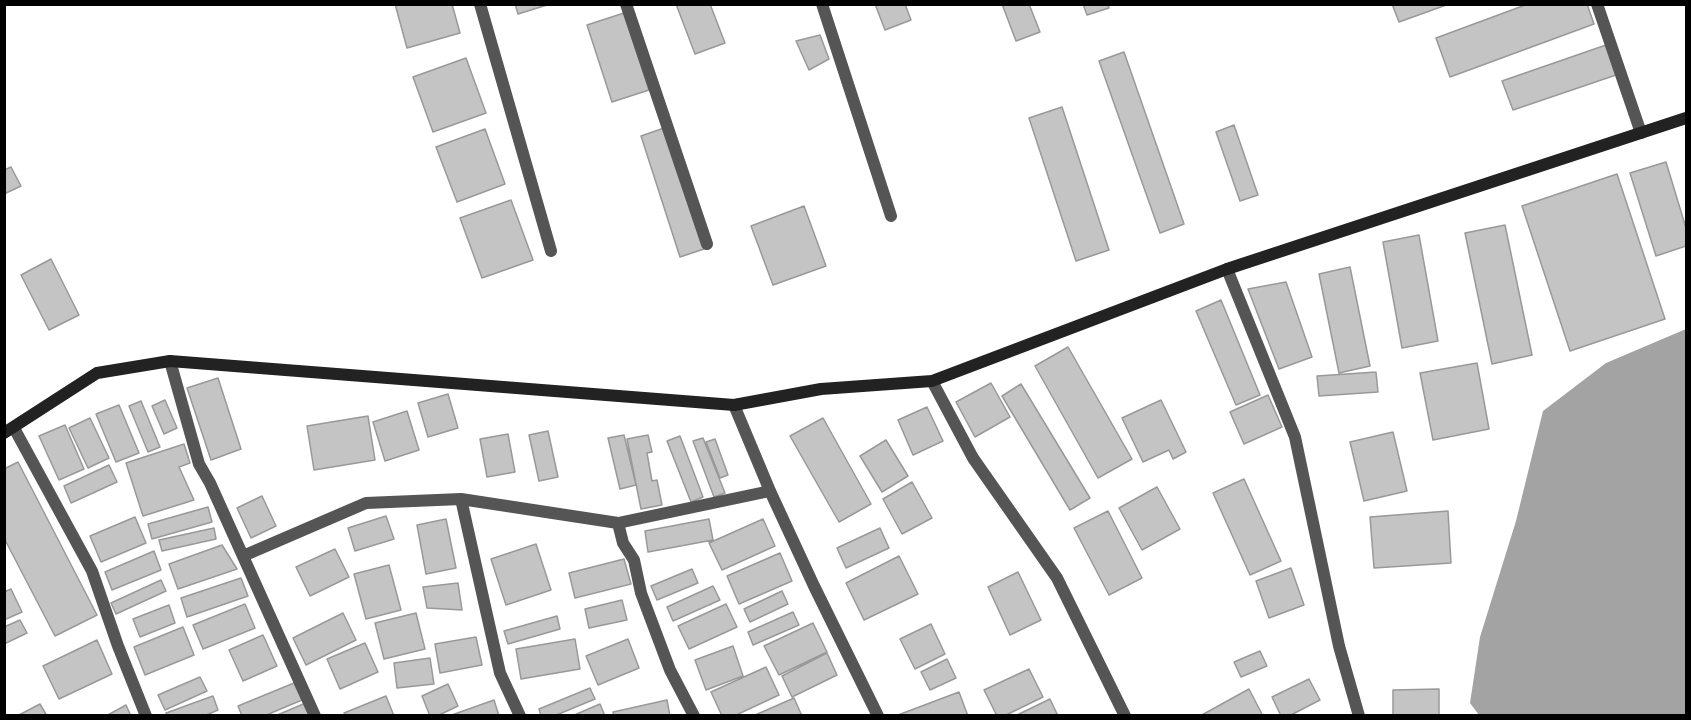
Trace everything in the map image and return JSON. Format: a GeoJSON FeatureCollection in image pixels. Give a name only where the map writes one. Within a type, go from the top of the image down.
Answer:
{"type":"FeatureCollection","features":[{"type":"Feature","properties":{"kind":"street"},"geometry":{"type":"LineString","coordinates":[[480,4],[551,251]]}},
{"type":"Feature","properties":{"kind":"street"},"geometry":{"type":"LineString","coordinates":[[626,4],[707,244]]}},
{"type":"Feature","properties":{"kind":"street"},"geometry":{"type":"LineString","coordinates":[[822,4],[891,216]]}},
{"type":"Feature","properties":{"kind":"street"},"geometry":{"type":"LineString","coordinates":[[1598,4],[1641,133]]}},
{"type":"Feature","properties":{"kind":"street"},"geometry":{"type":"LineString","coordinates":[[146,716],[118,646],[92,571],[9,430],[97,373],[170,361],[734,405],[821,389],[932,381],[1227,269],[1686,118]]}},
{"type":"Feature","properties":{"kind":"street"},"geometry":{"type":"LineString","coordinates":[[1227,269],[1294,437],[1339,646],[1359,716]]}},
{"type":"Feature","properties":{"kind":"street"},"geometry":{"type":"LineString","coordinates":[[170,361],[199,464],[210,483],[315,716]]}},
{"type":"Feature","properties":{"kind":"street"},"geometry":{"type":"LineString","coordinates":[[932,381],[973,458],[1057,578],[1125,716]]}},
{"type":"Feature","properties":{"kind":"street"},"geometry":{"type":"LineString","coordinates":[[734,405],[770,491],[814,586],[879,716]]}},
{"type":"Feature","properties":{"kind":"street"},"geometry":{"type":"LineString","coordinates":[[243,556],[366,504],[461,499],[618,523],[770,491]]}},
{"type":"Feature","properties":{"kind":"street"},"geometry":{"type":"LineString","coordinates":[[461,499],[500,673],[520,716]]}},
{"type":"Feature","properties":{"kind":"street"},"geometry":{"type":"LineString","coordinates":[[618,523],[623,543],[634,560],[640,593],[670,670],[694,716]]}},
{"type":"Feature","properties":{"kind":"shaded area"},"geometry":{"type":"Polygon","coordinates":[[[1686,329],[1686,715],[1479,715],[1470,703],[1480,637],[1516,521],[1543,411],[1606,363],[1686,329]]]}},
{"type":"Feature","properties":{"kind":"building"},"geometry":{"type":"Polygon","coordinates":[[[395,4],[452,4],[460,33],[407,48],[395,4]]]}},
{"type":"Feature","properties":{"kind":"building"},"geometry":{"type":"Polygon","coordinates":[[[515,4],[547,4],[547,5],[518,14],[515,4]]]}},
{"type":"Feature","properties":{"kind":"building"},"geometry":{"type":"Polygon","coordinates":[[[676,4],[710,4],[725,43],[695,54],[676,4]]]}},
{"type":"Feature","properties":{"kind":"building"},"geometry":{"type":"Polygon","coordinates":[[[875,4],[905,4],[911,20],[885,30],[875,4]]]}},
{"type":"Feature","properties":{"kind":"building"},"geometry":{"type":"Polygon","coordinates":[[[1002,4],[1029,4],[1040,32],[1016,41],[1002,4]]]}},
{"type":"Feature","properties":{"kind":"building"},"geometry":{"type":"Polygon","coordinates":[[[1083,4],[1108,4],[1109,8],[1087,15],[1083,4]]]}},
{"type":"Feature","properties":{"kind":"building"},"geometry":{"type":"Polygon","coordinates":[[[1392,4],[1449,4],[1399,22],[1392,4]]]}},
{"type":"Feature","properties":{"kind":"building"},"geometry":{"type":"Polygon","coordinates":[[[1528,4],[1587,4],[1594,24],[1450,77],[1436,38],[1528,4]]]}},
{"type":"Feature","properties":{"kind":"building"},"geometry":{"type":"Polygon","coordinates":[[[624,13],[649,90],[612,102],[587,25],[624,13]]]}},
{"type":"Feature","properties":{"kind":"building"},"geometry":{"type":"Polygon","coordinates":[[[820,35],[829,59],[809,70],[796,41],[820,35]]]}},
{"type":"Feature","properties":{"kind":"building"},"geometry":{"type":"Polygon","coordinates":[[[1606,45],[1616,75],[1513,110],[1502,81],[1606,45]]]}},
{"type":"Feature","properties":{"kind":"building"},"geometry":{"type":"Polygon","coordinates":[[[1124,52],[1184,224],[1160,233],[1099,61],[1124,52]]]}},
{"type":"Feature","properties":{"kind":"building"},"geometry":{"type":"Polygon","coordinates":[[[466,58],[486,113],[433,132],[413,77],[466,58]]]}},
{"type":"Feature","properties":{"kind":"building"},"geometry":{"type":"Polygon","coordinates":[[[1062,107],[1109,250],[1076,261],[1029,118],[1062,107]]]}},
{"type":"Feature","properties":{"kind":"building"},"geometry":{"type":"Polygon","coordinates":[[[1234,125],[1258,195],[1240,201],[1216,132],[1234,125]]]}},
{"type":"Feature","properties":{"kind":"building"},"geometry":{"type":"Polygon","coordinates":[[[664,128],[704,249],[680,257],[641,136],[664,128]]]}},
{"type":"Feature","properties":{"kind":"building"},"geometry":{"type":"Polygon","coordinates":[[[485,129],[505,184],[457,202],[436,147],[485,129]]]}},
{"type":"Feature","properties":{"kind":"building"},"geometry":{"type":"Polygon","coordinates":[[[1666,162],[1686,228],[1686,246],[1656,256],[1630,173],[1666,162]]]}},
{"type":"Feature","properties":{"kind":"building"},"geometry":{"type":"Polygon","coordinates":[[[11,167],[21,186],[4,194],[4,170],[11,167]]]}},
{"type":"Feature","properties":{"kind":"building"},"geometry":{"type":"Polygon","coordinates":[[[1617,174],[1665,319],[1570,351],[1522,206],[1617,174]]]}},
{"type":"Feature","properties":{"kind":"building"},"geometry":{"type":"Polygon","coordinates":[[[511,200],[533,260],[482,278],[460,218],[511,200]]]}},
{"type":"Feature","properties":{"kind":"building"},"geometry":{"type":"Polygon","coordinates":[[[804,206],[826,266],[773,285],[751,226],[804,206]]]}},
{"type":"Feature","properties":{"kind":"building"},"geometry":{"type":"Polygon","coordinates":[[[1505,225],[1532,355],[1492,364],[1465,233],[1505,225]]]}},
{"type":"Feature","properties":{"kind":"building"},"geometry":{"type":"Polygon","coordinates":[[[1419,235],[1438,341],[1402,348],[1383,242],[1419,235]]]}},
{"type":"Feature","properties":{"kind":"building"},"geometry":{"type":"Polygon","coordinates":[[[51,259],[79,315],[49,330],[21,275],[51,259]]]}},
{"type":"Feature","properties":{"kind":"building"},"geometry":{"type":"Polygon","coordinates":[[[1350,267],[1370,366],[1339,373],[1319,274],[1350,267]]]}},
{"type":"Feature","properties":{"kind":"building"},"geometry":{"type":"Polygon","coordinates":[[[1286,282],[1312,357],[1279,369],[1248,289],[1286,282]]]}},
{"type":"Feature","properties":{"kind":"building"},"geometry":{"type":"Polygon","coordinates":[[[1221,300],[1260,395],[1236,405],[1196,311],[1221,300]]]}},
{"type":"Feature","properties":{"kind":"building"},"geometry":{"type":"Polygon","coordinates":[[[1068,347],[1132,459],[1098,478],[1035,366],[1068,347]]]}},
{"type":"Feature","properties":{"kind":"building"},"geometry":{"type":"Polygon","coordinates":[[[1477,363],[1489,429],[1433,440],[1420,373],[1477,363]]]}},
{"type":"Feature","properties":{"kind":"building"},"geometry":{"type":"Polygon","coordinates":[[[1376,372],[1378,392],[1319,396],[1317,376],[1376,372]]]}},
{"type":"Feature","properties":{"kind":"building"},"geometry":{"type":"Polygon","coordinates":[[[218,378],[241,449],[211,460],[187,388],[218,378]]]}},
{"type":"Feature","properties":{"kind":"building"},"geometry":{"type":"Polygon","coordinates":[[[991,383],[1010,417],[975,437],[956,402],[991,383]]]}},
{"type":"Feature","properties":{"kind":"building"},"geometry":{"type":"Polygon","coordinates":[[[1021,384],[1090,498],[1070,510],[1002,396],[1021,384]]]}},
{"type":"Feature","properties":{"kind":"building"},"geometry":{"type":"Polygon","coordinates":[[[448,394],[458,428],[428,437],[418,403],[448,394]]]}},
{"type":"Feature","properties":{"kind":"building"},"geometry":{"type":"Polygon","coordinates":[[[1268,395],[1282,427],[1244,444],[1230,412],[1268,395]]]}},
{"type":"Feature","properties":{"kind":"building"},"geometry":{"type":"Polygon","coordinates":[[[165,400],[177,428],[164,434],[152,406],[165,400]]]}},
{"type":"Feature","properties":{"kind":"building"},"geometry":{"type":"Polygon","coordinates":[[[1161,400],[1186,452],[1173,459],[1169,450],[1143,462],[1122,418],[1161,400]]]}},
{"type":"Feature","properties":{"kind":"building"},"geometry":{"type":"Polygon","coordinates":[[[141,401],[160,447],[148,452],[129,406],[141,401]]]}},
{"type":"Feature","properties":{"kind":"building"},"geometry":{"type":"Polygon","coordinates":[[[119,405],[139,453],[116,462],[96,414],[119,405]]]}},
{"type":"Feature","properties":{"kind":"building"},"geometry":{"type":"Polygon","coordinates":[[[927,407],[943,441],[913,455],[898,420],[927,407]]]}},
{"type":"Feature","properties":{"kind":"building"},"geometry":{"type":"Polygon","coordinates":[[[407,411],[419,450],[385,461],[373,422],[407,411]]]}},
{"type":"Feature","properties":{"kind":"building"},"geometry":{"type":"Polygon","coordinates":[[[368,416],[375,460],[314,470],[307,426],[368,416]]]}},
{"type":"Feature","properties":{"kind":"building"},"geometry":{"type":"Polygon","coordinates":[[[90,418],[109,458],[88,468],[69,428],[90,418]]]}},
{"type":"Feature","properties":{"kind":"building"},"geometry":{"type":"Polygon","coordinates":[[[823,418],[871,504],[839,522],[790,436],[823,418]]]}},
{"type":"Feature","properties":{"kind":"building"},"geometry":{"type":"Polygon","coordinates":[[[65,425],[84,469],[59,480],[39,436],[65,425]]]}},
{"type":"Feature","properties":{"kind":"building"},"geometry":{"type":"Polygon","coordinates":[[[548,431],[558,477],[539,481],[529,435],[548,431]]]}},
{"type":"Feature","properties":{"kind":"building"},"geometry":{"type":"Polygon","coordinates":[[[1393,432],[1407,491],[1364,501],[1350,442],[1393,432]]]}},
{"type":"Feature","properties":{"kind":"building"},"geometry":{"type":"Polygon","coordinates":[[[508,434],[515,472],[487,477],[480,439],[508,434]]]}},
{"type":"Feature","properties":{"kind":"building"},"geometry":{"type":"Polygon","coordinates":[[[624,435],[636,485],[620,489],[608,438],[624,435]]]}},
{"type":"Feature","properties":{"kind":"building"},"geometry":{"type":"Polygon","coordinates":[[[648,435],[652,452],[647,453],[652,481],[657,480],[662,505],[641,509],[627,439],[648,435]]]}},
{"type":"Feature","properties":{"kind":"building"},"geometry":{"type":"Polygon","coordinates":[[[680,436],[703,497],[691,502],[667,441],[680,436]]]}},
{"type":"Feature","properties":{"kind":"building"},"geometry":{"type":"Polygon","coordinates":[[[703,438],[725,493],[714,497],[693,441],[703,438]]]}},
{"type":"Feature","properties":{"kind":"building"},"geometry":{"type":"Polygon","coordinates":[[[715,439],[728,475],[720,478],[706,442],[715,439]]]}},
{"type":"Feature","properties":{"kind":"building"},"geometry":{"type":"Polygon","coordinates":[[[886,440],[908,476],[882,492],[860,456],[886,440]]]}},
{"type":"Feature","properties":{"kind":"building"},"geometry":{"type":"Polygon","coordinates":[[[184,444],[190,463],[179,467],[194,500],[143,516],[126,463],[184,444]]]}},
{"type":"Feature","properties":{"kind":"building"},"geometry":{"type":"Polygon","coordinates":[[[18,462],[97,615],[55,636],[4,538],[4,469],[18,462]]]}},
{"type":"Feature","properties":{"kind":"building"},"geometry":{"type":"Polygon","coordinates":[[[109,465],[117,482],[71,503],[64,486],[109,465]]]}},
{"type":"Feature","properties":{"kind":"building"},"geometry":{"type":"Polygon","coordinates":[[[1244,479],[1281,561],[1250,575],[1213,493],[1244,479]]]}},
{"type":"Feature","properties":{"kind":"building"},"geometry":{"type":"Polygon","coordinates":[[[912,482],[932,518],[902,534],[883,499],[912,482]]]}},
{"type":"Feature","properties":{"kind":"building"},"geometry":{"type":"Polygon","coordinates":[[[1157,487],[1180,529],[1142,550],[1119,508],[1157,487]]]}},
{"type":"Feature","properties":{"kind":"building"},"geometry":{"type":"Polygon","coordinates":[[[262,496],[276,526],[251,538],[237,508],[262,496]]]}},
{"type":"Feature","properties":{"kind":"building"},"geometry":{"type":"Polygon","coordinates":[[[208,507],[212,522],[152,539],[148,524],[208,507]]]}},
{"type":"Feature","properties":{"kind":"building"},"geometry":{"type":"Polygon","coordinates":[[[1108,511],[1142,578],[1109,595],[1074,528],[1108,511]]]}},
{"type":"Feature","properties":{"kind":"building"},"geometry":{"type":"Polygon","coordinates":[[[1448,511],[1451,563],[1374,568],[1370,517],[1448,511]]]}},
{"type":"Feature","properties":{"kind":"building"},"geometry":{"type":"Polygon","coordinates":[[[386,516],[394,539],[355,551],[348,528],[386,516]]]}},
{"type":"Feature","properties":{"kind":"building"},"geometry":{"type":"Polygon","coordinates":[[[135,517],[146,543],[101,562],[90,536],[135,517]]]}},
{"type":"Feature","properties":{"kind":"building"},"geometry":{"type":"Polygon","coordinates":[[[446,519],[456,568],[426,574],[417,525],[446,519]]]}},
{"type":"Feature","properties":{"kind":"building"},"geometry":{"type":"Polygon","coordinates":[[[709,519],[713,540],[648,552],[645,531],[709,519]]]}},
{"type":"Feature","properties":{"kind":"building"},"geometry":{"type":"Polygon","coordinates":[[[763,519],[775,546],[722,570],[709,543],[763,519]]]}},
{"type":"Feature","properties":{"kind":"building"},"geometry":{"type":"Polygon","coordinates":[[[214,528],[216,539],[162,551],[159,540],[214,528]]]}},
{"type":"Feature","properties":{"kind":"building"},"geometry":{"type":"Polygon","coordinates":[[[880,528],[889,548],[846,568],[837,548],[880,528]]]}},
{"type":"Feature","properties":{"kind":"building"},"geometry":{"type":"Polygon","coordinates":[[[536,544],[551,590],[506,605],[491,559],[536,544]]]}},
{"type":"Feature","properties":{"kind":"building"},"geometry":{"type":"Polygon","coordinates":[[[222,545],[237,569],[178,589],[169,564],[222,545]]]}},
{"type":"Feature","properties":{"kind":"building"},"geometry":{"type":"Polygon","coordinates":[[[335,549],[349,577],[310,596],[296,567],[335,549]]]}},
{"type":"Feature","properties":{"kind":"building"},"geometry":{"type":"Polygon","coordinates":[[[154,551],[161,570],[112,590],[105,572],[154,551]]]}},
{"type":"Feature","properties":{"kind":"building"},"geometry":{"type":"Polygon","coordinates":[[[780,553],[792,581],[739,604],[727,576],[780,553]]]}},
{"type":"Feature","properties":{"kind":"building"},"geometry":{"type":"Polygon","coordinates":[[[899,556],[918,594],[864,620],[846,583],[899,556]]]}},
{"type":"Feature","properties":{"kind":"building"},"geometry":{"type":"Polygon","coordinates":[[[624,559],[631,584],[575,598],[569,573],[624,559]]]}},
{"type":"Feature","properties":{"kind":"building"},"geometry":{"type":"Polygon","coordinates":[[[389,565],[401,610],[366,619],[354,574],[389,565]]]}},
{"type":"Feature","properties":{"kind":"building"},"geometry":{"type":"Polygon","coordinates":[[[1291,568],[1304,605],[1269,618],[1256,581],[1291,568]]]}},
{"type":"Feature","properties":{"kind":"building"},"geometry":{"type":"Polygon","coordinates":[[[692,569],[698,583],[657,600],[651,586],[692,569]]]}},
{"type":"Feature","properties":{"kind":"building"},"geometry":{"type":"Polygon","coordinates":[[[1018,572],[1041,620],[1010,635],[988,587],[1018,572]]]}},
{"type":"Feature","properties":{"kind":"building"},"geometry":{"type":"Polygon","coordinates":[[[241,578],[248,596],[187,617],[181,598],[241,578]]]}},
{"type":"Feature","properties":{"kind":"building"},"geometry":{"type":"Polygon","coordinates":[[[161,580],[166,591],[116,614],[111,603],[161,580]]]}},
{"type":"Feature","properties":{"kind":"building"},"geometry":{"type":"Polygon","coordinates":[[[458,583],[462,610],[427,608],[423,587],[458,583]]]}},
{"type":"Feature","properties":{"kind":"building"},"geometry":{"type":"Polygon","coordinates":[[[713,586],[720,600],[673,621],[667,607],[713,586]]]}},
{"type":"Feature","properties":{"kind":"building"},"geometry":{"type":"Polygon","coordinates":[[[11,589],[22,612],[4,620],[4,592],[11,589]]]}},
{"type":"Feature","properties":{"kind":"building"},"geometry":{"type":"Polygon","coordinates":[[[782,591],[788,604],[750,622],[744,609],[782,591]]]}},
{"type":"Feature","properties":{"kind":"building"},"geometry":{"type":"Polygon","coordinates":[[[622,600],[627,620],[589,628],[585,609],[622,600]]]}},
{"type":"Feature","properties":{"kind":"building"},"geometry":{"type":"Polygon","coordinates":[[[245,604],[255,628],[203,649],[193,625],[245,604]]]}},
{"type":"Feature","properties":{"kind":"building"},"geometry":{"type":"Polygon","coordinates":[[[726,604],[737,627],[689,649],[678,626],[726,604]]]}},
{"type":"Feature","properties":{"kind":"building"},"geometry":{"type":"Polygon","coordinates":[[[169,605],[175,623],[140,637],[133,619],[169,605]]]}},
{"type":"Feature","properties":{"kind":"building"},"geometry":{"type":"Polygon","coordinates":[[[793,612],[799,625],[753,645],[748,632],[793,612]]]}},
{"type":"Feature","properties":{"kind":"building"},"geometry":{"type":"Polygon","coordinates":[[[343,613],[356,640],[306,665],[293,638],[343,613]]]}},
{"type":"Feature","properties":{"kind":"building"},"geometry":{"type":"Polygon","coordinates":[[[416,613],[425,649],[384,659],[375,623],[416,613]]]}},
{"type":"Feature","properties":{"kind":"building"},"geometry":{"type":"Polygon","coordinates":[[[557,616],[560,629],[508,644],[504,631],[557,616]]]}},
{"type":"Feature","properties":{"kind":"building"},"geometry":{"type":"Polygon","coordinates":[[[20,620],[27,633],[4,644],[4,627],[20,620]]]}},
{"type":"Feature","properties":{"kind":"building"},"geometry":{"type":"Polygon","coordinates":[[[813,623],[827,652],[779,675],[764,646],[813,623]]]}},
{"type":"Feature","properties":{"kind":"building"},"geometry":{"type":"Polygon","coordinates":[[[931,624],[945,654],[915,669],[900,639],[931,624]]]}},
{"type":"Feature","properties":{"kind":"building"},"geometry":{"type":"Polygon","coordinates":[[[183,627],[194,655],[145,675],[134,647],[183,627]]]}},
{"type":"Feature","properties":{"kind":"building"},"geometry":{"type":"Polygon","coordinates":[[[263,635],[277,666],[243,681],[229,650],[263,635]]]}},
{"type":"Feature","properties":{"kind":"building"},"geometry":{"type":"Polygon","coordinates":[[[476,637],[482,665],[440,673],[435,644],[476,637]]]}},
{"type":"Feature","properties":{"kind":"building"},"geometry":{"type":"Polygon","coordinates":[[[575,639],[580,669],[521,679],[516,649],[575,639]]]}},
{"type":"Feature","properties":{"kind":"building"},"geometry":{"type":"Polygon","coordinates":[[[628,639],[639,668],[598,685],[586,656],[628,639]]]}},
{"type":"Feature","properties":{"kind":"building"},"geometry":{"type":"Polygon","coordinates":[[[97,640],[112,674],[59,699],[43,666],[97,640]]]}},
{"type":"Feature","properties":{"kind":"building"},"geometry":{"type":"Polygon","coordinates":[[[365,643],[378,672],[340,689],[327,659],[365,643]]]}},
{"type":"Feature","properties":{"kind":"building"},"geometry":{"type":"Polygon","coordinates":[[[733,646],[743,676],[706,690],[695,660],[733,646]]]}},
{"type":"Feature","properties":{"kind":"building"},"geometry":{"type":"Polygon","coordinates":[[[1260,651],[1267,666],[1241,677],[1234,662],[1260,651]]]}},
{"type":"Feature","properties":{"kind":"building"},"geometry":{"type":"Polygon","coordinates":[[[827,653],[837,675],[792,697],[782,676],[827,653]]]}},
{"type":"Feature","properties":{"kind":"building"},"geometry":{"type":"Polygon","coordinates":[[[430,658],[434,684],[397,688],[394,663],[430,658]]]}},
{"type":"Feature","properties":{"kind":"building"},"geometry":{"type":"Polygon","coordinates":[[[947,659],[956,678],[930,690],[921,672],[947,659]]]}},
{"type":"Feature","properties":{"kind":"building"},"geometry":{"type":"Polygon","coordinates":[[[766,667],[779,695],[734,716],[722,716],[711,692],[766,667]]]}},
{"type":"Feature","properties":{"kind":"building"},"geometry":{"type":"Polygon","coordinates":[[[1029,669],[1043,697],[1004,716],[997,716],[984,690],[1029,669]]]}},
{"type":"Feature","properties":{"kind":"building"},"geometry":{"type":"Polygon","coordinates":[[[200,677],[207,691],[165,710],[158,695],[200,677]]]}},
{"type":"Feature","properties":{"kind":"building"},"geometry":{"type":"Polygon","coordinates":[[[1309,679],[1320,700],[1289,716],[1281,716],[1272,697],[1309,679]]]}},
{"type":"Feature","properties":{"kind":"building"},"geometry":{"type":"Polygon","coordinates":[[[294,683],[302,700],[264,716],[242,716],[238,706],[294,683]]]}},
{"type":"Feature","properties":{"kind":"building"},"geometry":{"type":"Polygon","coordinates":[[[448,684],[458,706],[437,716],[430,716],[422,696],[448,684]]]}},
{"type":"Feature","properties":{"kind":"building"},"geometry":{"type":"Polygon","coordinates":[[[590,688],[595,699],[554,716],[541,716],[539,709],[590,688]]]}},
{"type":"Feature","properties":{"kind":"building"},"geometry":{"type":"Polygon","coordinates":[[[1249,689],[1263,716],[1200,716],[1249,689]]]}},
{"type":"Feature","properties":{"kind":"building"},"geometry":{"type":"Polygon","coordinates":[[[1439,689],[1439,716],[1393,716],[1393,690],[1439,689]]]}},
{"type":"Feature","properties":{"kind":"building"},"geometry":{"type":"Polygon","coordinates":[[[959,692],[968,716],[898,716],[898,715],[959,692]]]}},
{"type":"Feature","properties":{"kind":"building"},"geometry":{"type":"Polygon","coordinates":[[[213,696],[218,710],[204,716],[167,716],[166,713],[213,696]]]}},
{"type":"Feature","properties":{"kind":"building"},"geometry":{"type":"Polygon","coordinates":[[[386,696],[394,716],[346,716],[344,713],[386,696]]]}},
{"type":"Feature","properties":{"kind":"building"},"geometry":{"type":"Polygon","coordinates":[[[794,698],[802,716],[753,716],[794,698]]]}},
{"type":"Feature","properties":{"kind":"building"},"geometry":{"type":"Polygon","coordinates":[[[1050,699],[1058,716],[1015,716],[1050,699]]]}},
{"type":"Feature","properties":{"kind":"building"},"geometry":{"type":"Polygon","coordinates":[[[494,700],[499,716],[449,716],[494,700]]]}},
{"type":"Feature","properties":{"kind":"building"},"geometry":{"type":"Polygon","coordinates":[[[667,700],[670,716],[614,716],[613,712],[667,700]]]}},
{"type":"Feature","properties":{"kind":"building"},"geometry":{"type":"Polygon","coordinates":[[[308,702],[314,716],[275,716],[308,702]]]}},
{"type":"Feature","properties":{"kind":"building"},"geometry":{"type":"Polygon","coordinates":[[[40,704],[47,716],[17,716],[40,704]]]}},
{"type":"Feature","properties":{"kind":"building"},"geometry":{"type":"Polygon","coordinates":[[[600,704],[605,716],[572,716],[600,704]]]}},
{"type":"Feature","properties":{"kind":"building"},"geometry":{"type":"Polygon","coordinates":[[[126,705],[131,716],[106,716],[126,705]]]}}]}
